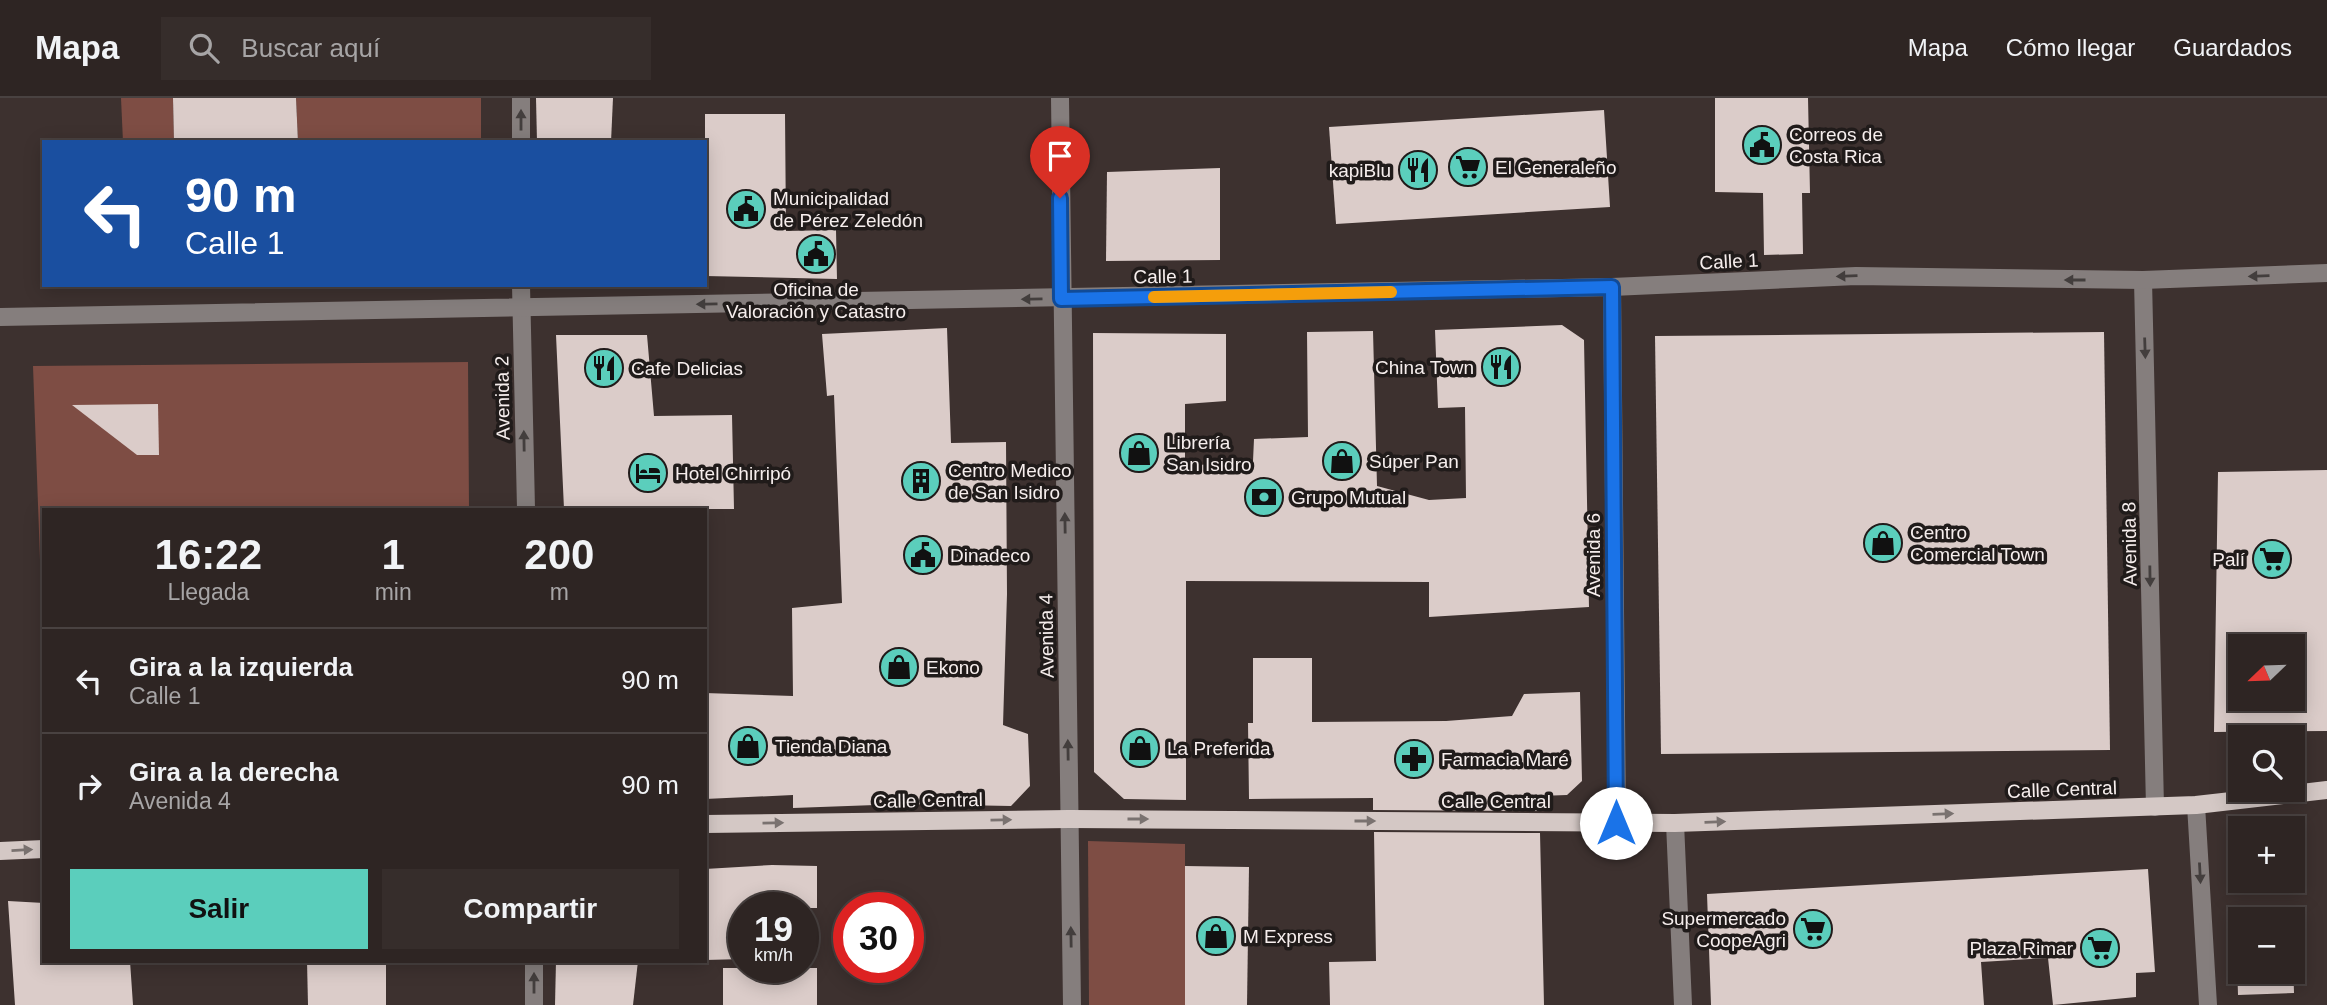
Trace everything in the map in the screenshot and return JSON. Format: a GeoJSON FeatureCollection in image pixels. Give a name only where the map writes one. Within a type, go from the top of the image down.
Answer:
{"type":"FeatureCollection","features":[{"type":"Feature","properties":{"kind":"main road","name":"Calle Central"},"geometry":{"type":"LineString","coordinates":[[707,824],[1069,819],[1675,823],[2196,805],[2327,790]]}},
{"type":"Feature","properties":{"kind":"main road"},"geometry":{"type":"LineString","coordinates":[[0,851],[42,849]]}},
{"type":"Feature","properties":{"kind":"street"},"geometry":{"type":"LineString","coordinates":[[520,98],[521,140]]}},
{"type":"Feature","properties":{"kind":"street","name":"Avenida 4"},"geometry":{"type":"LineString","coordinates":[[1059,98],[1072,1005]]}},
{"type":"Feature","properties":{"kind":"street","name":"Calle 1"},"geometry":{"type":"LineString","coordinates":[[0,317],[1612,287],[1856,276],[2143,280],[2327,273]]}},
{"type":"Feature","properties":{"kind":"street","name":"Avenida 8"},"geometry":{"type":"LineString","coordinates":[[2143,280],[2155,807]]}},
{"type":"Feature","properties":{"kind":"street","name":"Avenida 2"},"geometry":{"type":"LineString","coordinates":[[521,287],[526,508]]}},
{"type":"Feature","properties":{"kind":"street","name":"Avenida 6"},"geometry":{"type":"LineString","coordinates":[[1612,287],[1616,823]]}},
{"type":"Feature","properties":{"kind":"street"},"geometry":{"type":"LineString","coordinates":[[2196,805],[2208,1005]]}},
{"type":"Feature","properties":{"kind":"street"},"geometry":{"type":"LineString","coordinates":[[1675,823],[1683,1005]]}},
{"type":"Feature","properties":{"kind":"street"},"geometry":{"type":"LineString","coordinates":[[534,963],[534,1005]]}},
{"type":"Feature","properties":{"kind":"shaded area"},"geometry":{"type":"Polygon","coordinates":[[[121,98],[173,98],[174,140],[123,140],[121,98]]]}},
{"type":"Feature","properties":{"kind":"shaded area"},"geometry":{"type":"Polygon","coordinates":[[[296,98],[481,98],[481,140],[298,140],[296,98]]]}},
{"type":"Feature","properties":{"kind":"shaded area"},"geometry":{"type":"Polygon","coordinates":[[[468,362],[469,508],[42,508],[42,616],[33,366],[468,362]]]}},
{"type":"Feature","properties":{"kind":"shaded area"},"geometry":{"type":"Polygon","coordinates":[[[1088,841],[1185,844],[1185,1005],[1089,1005],[1088,841]]]}},
{"type":"Feature","properties":{"kind":"building"},"geometry":{"type":"Polygon","coordinates":[[[173,98],[296,98],[298,140],[174,140],[173,98]]]}},
{"type":"Feature","properties":{"kind":"building"},"geometry":{"type":"Polygon","coordinates":[[[536,98],[613,98],[611,140],[537,140],[536,98]]]}},
{"type":"Feature","properties":{"kind":"building","name":"Correos de Costa Rica"},"geometry":{"type":"Polygon","coordinates":[[[1715,98],[1808,98],[1810,193],[1802,193],[1803,254],[1764,255],[1763,193],[1715,192],[1715,98]]]}},
{"type":"Feature","properties":{"kind":"building"},"geometry":{"type":"Polygon","coordinates":[[[1604,110],[1610,207],[1336,224],[1329,127],[1604,110]]]}},
{"type":"Feature","properties":{"kind":"building","name":"Municipalidad de Pérez Zeledón"},"geometry":{"type":"Polygon","coordinates":[[[705,114],[785,114],[786,231],[836,230],[837,279],[707,276],[705,114]]]}},
{"type":"Feature","properties":{"kind":"building"},"geometry":{"type":"Polygon","coordinates":[[[1220,168],[1220,260],[1106,261],[1107,172],[1220,168]]]}},
{"type":"Feature","properties":{"kind":"building"},"geometry":{"type":"Polygon","coordinates":[[[1562,325],[1584,340],[1589,607],[1429,617],[1429,582],[1186,581],[1186,800],[1124,799],[1094,772],[1093,333],[1226,334],[1226,401],[1185,404],[1185,466],[1253,461],[1254,439],[1308,437],[1307,332],[1373,331],[1377,486],[1429,500],[1466,498],[1465,407],[1438,408],[1435,330],[1562,325]]]}},
{"type":"Feature","properties":{"kind":"building"},"geometry":{"type":"Polygon","coordinates":[[[947,328],[951,443],[1006,442],[1007,594],[1003,725],[1028,734],[1030,786],[1011,806],[903,804],[793,808],[793,795],[707,799],[707,693],[793,696],[792,608],[842,603],[834,395],[827,396],[822,334],[947,328]]]}},
{"type":"Feature","properties":{"kind":"building","name":"Centro Comercial Town"},"geometry":{"type":"Polygon","coordinates":[[[2104,332],[2110,750],[1661,754],[1655,336],[2104,332]]]}},
{"type":"Feature","properties":{"kind":"building"},"geometry":{"type":"Polygon","coordinates":[[[556,335],[647,335],[654,416],[732,415],[734,509],[564,508],[556,335]]]}},
{"type":"Feature","properties":{"kind":"building"},"geometry":{"type":"Polygon","coordinates":[[[158,404],[159,455],[137,455],[72,405],[158,404]]]}},
{"type":"Feature","properties":{"kind":"building","name":"Palí"},"geometry":{"type":"Polygon","coordinates":[[[2327,470],[2327,731],[2305,731],[2305,725],[2228,725],[2228,732],[2214,732],[2218,472],[2327,470]]]}},
{"type":"Feature","properties":{"kind":"building"},"geometry":{"type":"Polygon","coordinates":[[[1253,658],[1312,658],[1312,722],[1446,721],[1512,716],[1524,694],[1580,692],[1582,781],[1567,795],[1539,796],[1540,811],[1373,810],[1373,798],[1249,799],[1248,723],[1253,723],[1253,658]]]}},
{"type":"Feature","properties":{"kind":"building"},"geometry":{"type":"Polygon","coordinates":[[[1374,832],[1540,833],[1544,1005],[1330,1005],[1329,962],[1376,961],[1374,832]]]}},
{"type":"Feature","properties":{"kind":"building"},"geometry":{"type":"Polygon","coordinates":[[[772,865],[817,866],[817,892],[728,892],[728,959],[707,960],[707,869],[772,865]]]}},
{"type":"Feature","properties":{"kind":"building","name":"M Express"},"geometry":{"type":"Polygon","coordinates":[[[1185,866],[1249,867],[1247,1005],[1185,1005],[1185,866]]]}},
{"type":"Feature","properties":{"kind":"building"},"geometry":{"type":"Polygon","coordinates":[[[2148,869],[2155,972],[2136,973],[2136,997],[2053,1005],[2048,958],[1981,962],[1984,1005],[1711,1005],[1707,894],[2148,869]]]}},
{"type":"Feature","properties":{"kind":"building"},"geometry":{"type":"Polygon","coordinates":[[[8,901],[42,903],[42,963],[130,963],[133,1005],[15,1005],[8,901]]]}},
{"type":"Feature","properties":{"kind":"building"},"geometry":{"type":"Polygon","coordinates":[[[307,963],[386,963],[386,1005],[308,1005],[307,963]]]}},
{"type":"Feature","properties":{"kind":"building"},"geometry":{"type":"Polygon","coordinates":[[[556,963],[638,963],[633,1005],[555,1005],[556,963]]]}},
{"type":"Feature","properties":{"kind":"building"},"geometry":{"type":"Polygon","coordinates":[[[723,968],[728,968],[728,983],[817,983],[817,1005],[723,1005],[723,968]]]}},
{"type":"Feature","properties":{"kind":"building"},"geometry":{"type":"Polygon","coordinates":[[[2238,984],[2294,984],[2294,993],[2238,995],[2238,984]]]}},
{"type":"Feature","properties":{"kind":"slow traffic"},"geometry":{"type":"LineString","coordinates":[[1154,297],[1391,292]]}},
{"type":"Feature","properties":{"kind":"place","name":"Correos de Costa Rica"},"geometry":{"type":"Point","coordinates":[1762,145]}},
{"type":"Feature","properties":{"kind":"place","name":"El Generaleño"},"geometry":{"type":"Point","coordinates":[1468,167]}},
{"type":"Feature","properties":{"kind":"place","name":"kapiBlu"},"geometry":{"type":"Point","coordinates":[1418,170]}},
{"type":"Feature","properties":{"kind":"place","name":"Municipalidad de Pérez Zeledón"},"geometry":{"type":"Point","coordinates":[746,209]}},
{"type":"Feature","properties":{"kind":"place","name":"Oficina de Valoración y Catastro"},"geometry":{"type":"Point","coordinates":[816,254]}},
{"type":"Feature","properties":{"kind":"place","name":"China Town"},"geometry":{"type":"Point","coordinates":[1501,367]}},
{"type":"Feature","properties":{"kind":"place","name":"Cafe Delicias"},"geometry":{"type":"Point","coordinates":[604,368]}},
{"type":"Feature","properties":{"kind":"place","name":"Librería San Isidro"},"geometry":{"type":"Point","coordinates":[1139,453]}},
{"type":"Feature","properties":{"kind":"place","name":"Súper Pan"},"geometry":{"type":"Point","coordinates":[1342,461]}},
{"type":"Feature","properties":{"kind":"place","name":"Hotel Chirripó"},"geometry":{"type":"Point","coordinates":[648,473]}},
{"type":"Feature","properties":{"kind":"place","name":"Centro Medico de San Isidro"},"geometry":{"type":"Point","coordinates":[921,481]}},
{"type":"Feature","properties":{"kind":"place","name":"Grupo Mutual"},"geometry":{"type":"Point","coordinates":[1264,497]}},
{"type":"Feature","properties":{"kind":"place","name":"Centro Comercial Town"},"geometry":{"type":"Point","coordinates":[1883,543]}},
{"type":"Feature","properties":{"kind":"place","name":"Dinadeco"},"geometry":{"type":"Point","coordinates":[923,555]}},
{"type":"Feature","properties":{"kind":"place","name":"Palí"},"geometry":{"type":"Point","coordinates":[2272,559]}},
{"type":"Feature","properties":{"kind":"place","name":"Ekono"},"geometry":{"type":"Point","coordinates":[899,667]}},
{"type":"Feature","properties":{"kind":"place","name":"Tienda Diana"},"geometry":{"type":"Point","coordinates":[748,746]}},
{"type":"Feature","properties":{"kind":"place","name":"La Preferida"},"geometry":{"type":"Point","coordinates":[1140,748]}},
{"type":"Feature","properties":{"kind":"place","name":"Farmacia Maré"},"geometry":{"type":"Point","coordinates":[1414,759]}},
{"type":"Feature","properties":{"kind":"place","name":"Supermercado CoopeAgri"},"geometry":{"type":"Point","coordinates":[1813,929]}},
{"type":"Feature","properties":{"kind":"place","name":"M Express"},"geometry":{"type":"Point","coordinates":[1216,936]}},
{"type":"Feature","properties":{"kind":"place","name":"Plaza Rimar"},"geometry":{"type":"Point","coordinates":[2100,948]}},
{"type":"Feature","properties":{"kind":"route"},"geometry":{"type":"LineString","coordinates":[[1060,198],[1061,299],[1612,287],[1616,823]]}}]}
